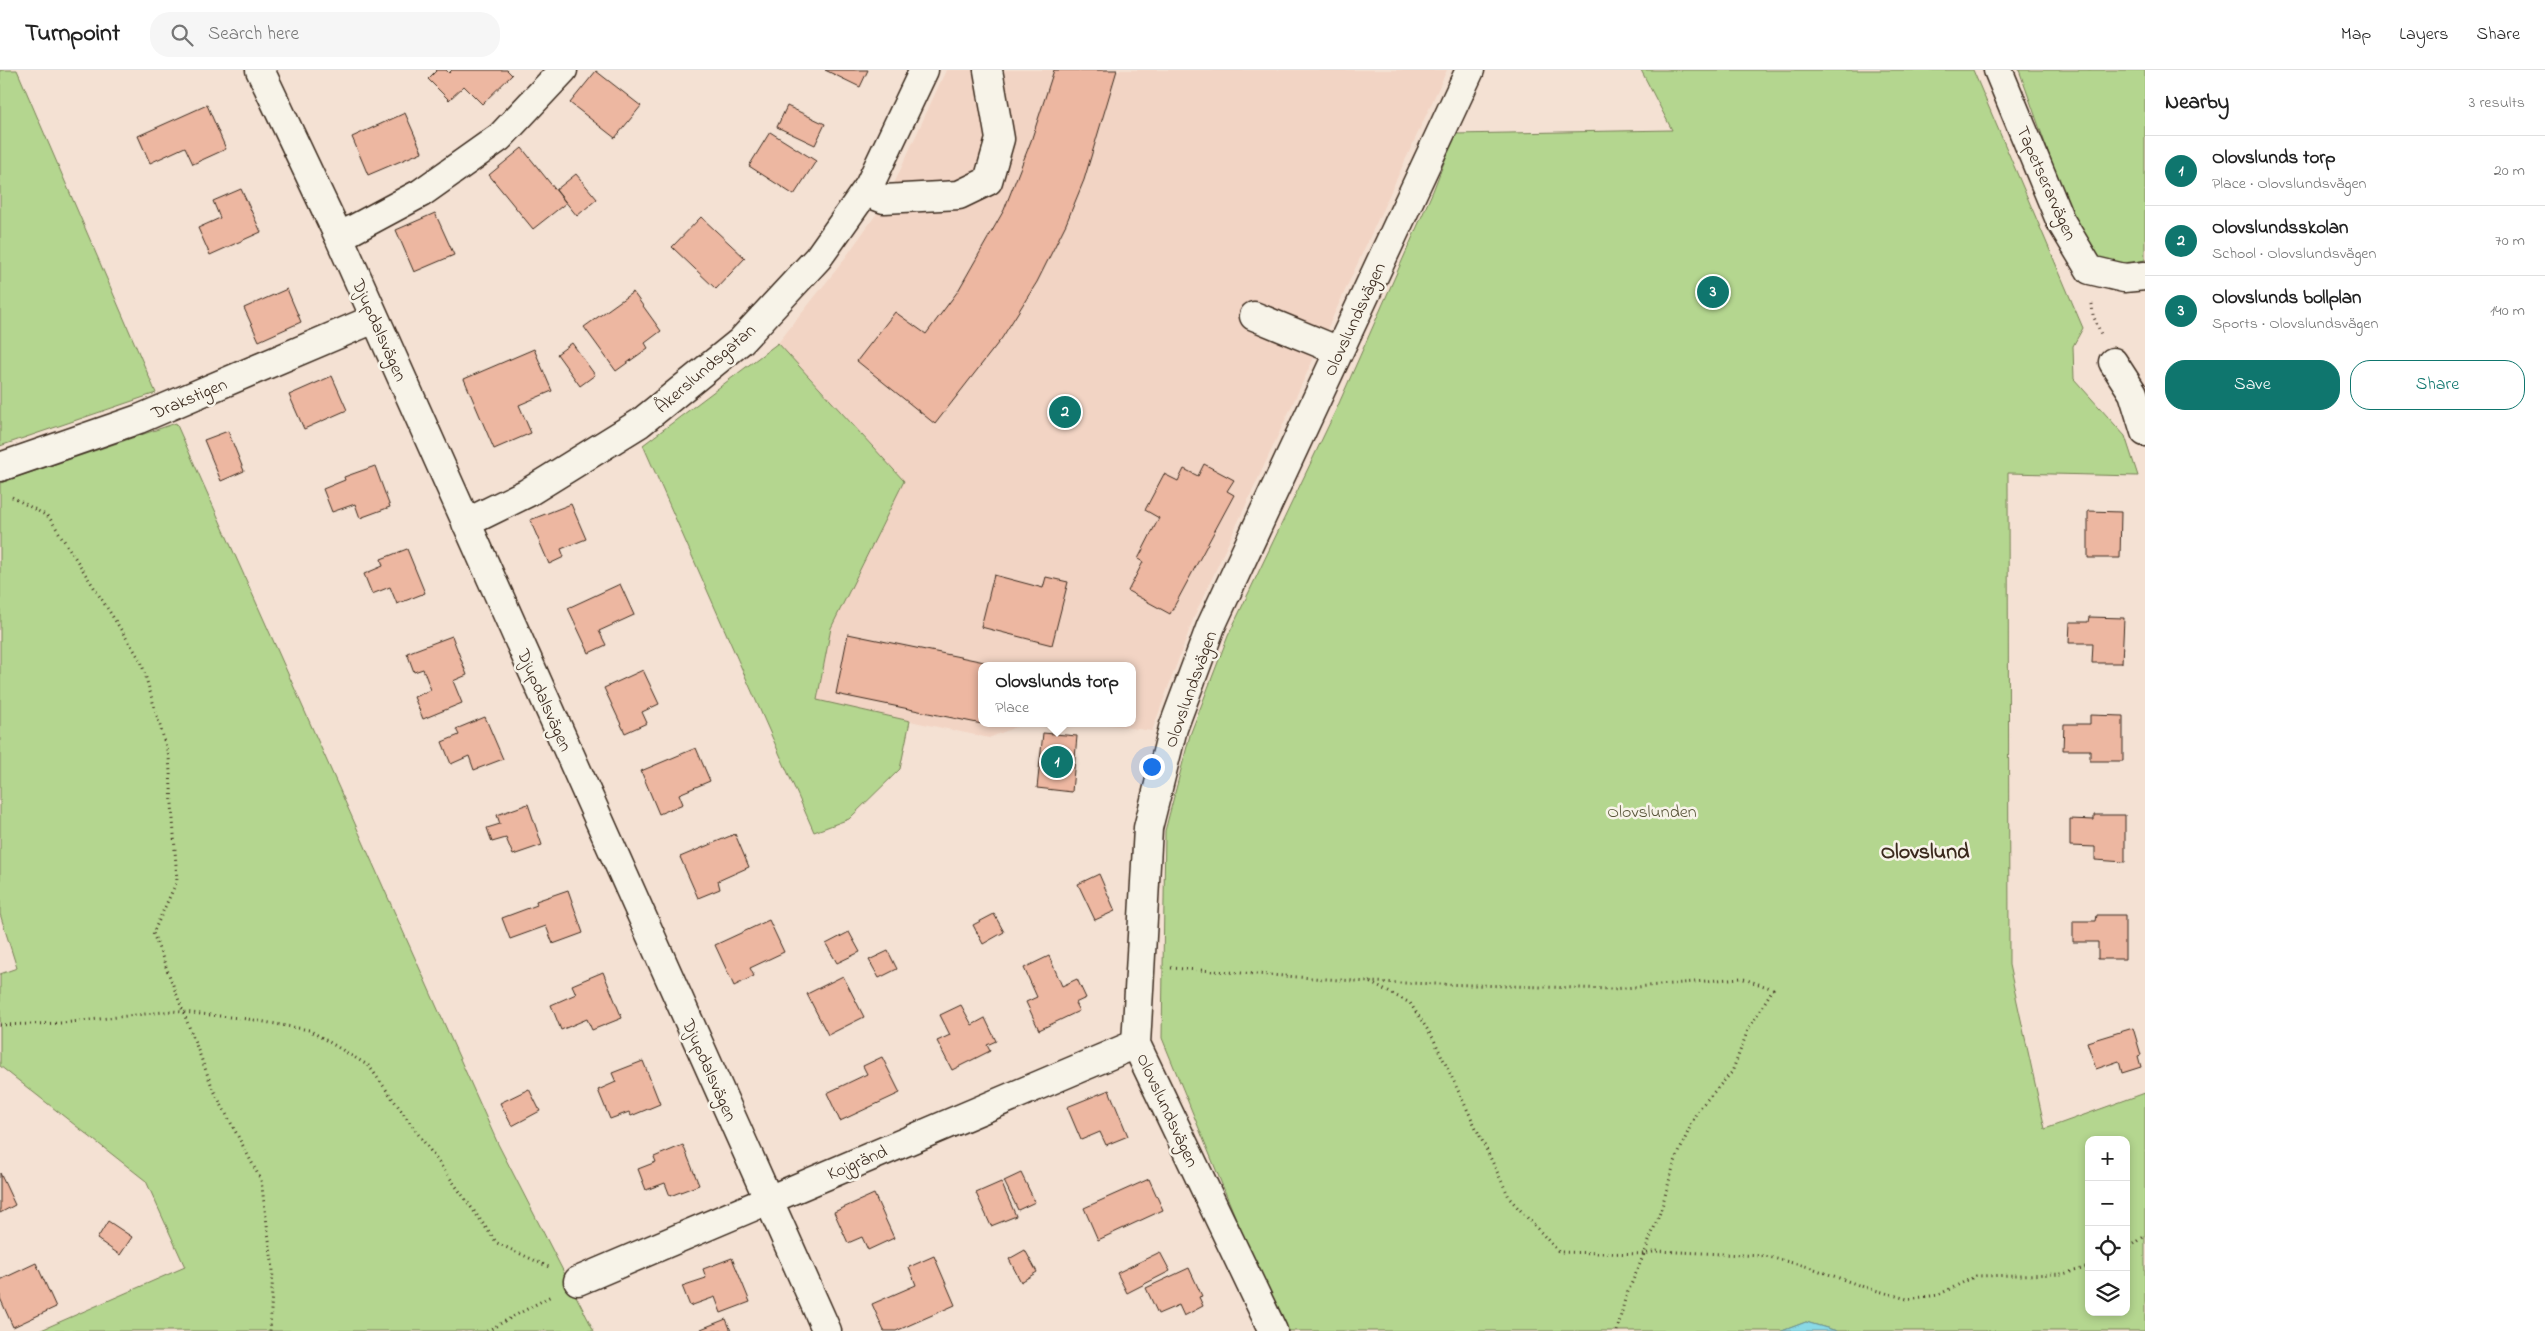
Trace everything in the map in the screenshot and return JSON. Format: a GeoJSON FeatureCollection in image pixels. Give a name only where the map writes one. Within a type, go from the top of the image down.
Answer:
{"type":"FeatureCollection","features":[{"type":"Feature","properties":{"kind":"street","name":"Djupdalsvägen"},"geometry":{"type":"LineString","coordinates":[[260,70],[339,237],[827,1331]]}},
{"type":"Feature","properties":{"kind":"street"},"geometry":{"type":"LineString","coordinates":[[339,237],[421,193],[500,137],[563,70]]}},
{"type":"Feature","properties":{"kind":"street","name":"Åkerslundsgatan"},"geometry":{"type":"LineString","coordinates":[[466,523],[527,493],[640,423],[741,341],[818,258],[866,192],[924,70]]}},
{"type":"Feature","properties":{"kind":"street"},"geometry":{"type":"LineString","coordinates":[[866,192],[884,199],[959,194],[988,181],[1000,139],[988,70]]}},
{"type":"Feature","properties":{"kind":"street","name":"Olovslundsvägen"},"geometry":{"type":"LineString","coordinates":[[1273,1331],[1136,1044],[1148,828],[1173,728],[1211,626],[1470,70]]}},
{"type":"Feature","properties":{"kind":"street","name":"Tapetserarvägen"},"geometry":{"type":"LineString","coordinates":[[1998,70],[2060,220],[2090,270]]}},
{"type":"Feature","properties":{"kind":"street"},"geometry":{"type":"LineString","coordinates":[[2090,270],[2124,278],[2145,276]]}},
{"type":"Feature","properties":{"kind":"street"},"geometry":{"type":"LineString","coordinates":[[1254,316],[1339,351]]}},
{"type":"Feature","properties":{"kind":"street","name":"Drakstigen"},"geometry":{"type":"LineString","coordinates":[[0,467],[139,419],[374,319]]}},
{"type":"Feature","properties":{"kind":"street"},"geometry":{"type":"LineString","coordinates":[[2114,362],[2134,394],[2145,432]]}},
{"type":"Feature","properties":{"kind":"street","name":"Kojgränd"},"geometry":{"type":"LineString","coordinates":[[578,1281],[1136,1044]]}},
{"type":"Feature","properties":{"kind":"path"},"geometry":{"type":"LineString","coordinates":[[2090,270],[2093,314],[2114,362]]}},
{"type":"Feature","properties":{"kind":"path"},"geometry":{"type":"LineString","coordinates":[[8,495],[49,517],[141,661],[169,757],[177,881],[153,933],[213,1089],[261,1180],[273,1269],[270,1331]]}},
{"type":"Feature","properties":{"kind":"path"},"geometry":{"type":"LineString","coordinates":[[1140,968],[1174,968],[1369,982],[1613,989],[1741,978],[1773,989],[1748,1030],[1732,1072],[1697,1111],[1674,1164],[1661,1210],[1625,1299],[1618,1331]]}},
{"type":"Feature","properties":{"kind":"path"},"geometry":{"type":"LineString","coordinates":[[1369,982],[1410,1003],[1433,1038],[1510,1199],[1560,1252],[1644,1254],[1658,1251],[1764,1256],[1809,1266],[1864,1287],[1908,1299],[1938,1295],[1976,1276],[2063,1274],[2085,1268]]}},
{"type":"Feature","properties":{"kind":"path"},"geometry":{"type":"LineString","coordinates":[[0,1025],[62,1023],[173,1011],[248,1019],[309,1030],[369,1066],[497,1242],[578,1281]]}},
{"type":"Feature","properties":{"kind":"path"},"geometry":{"type":"LineString","coordinates":[[2130,1247],[2145,1236]]}},
{"type":"Feature","properties":{"kind":"path"},"geometry":{"type":"LineString","coordinates":[[487,1331],[578,1281]]}},
{"type":"Feature","properties":{"kind":"shaded area"},"geometry":{"type":"Polygon","coordinates":[[[946,70],[1447,70],[1194,617],[1152,731],[1124,727],[1136,727],[1136,662],[978,662],[978,727],[1015,727],[989,738],[817,701],[831,628],[904,481],[778,343],[840,265],[887,199],[946,70]]]}},
{"type":"Feature","properties":{"kind":"green space"},"geometry":{"type":"Polygon","coordinates":[[[0,70],[17,70],[156,393],[0,446],[0,70]]]}},
{"type":"Feature","properties":{"kind":"green space","name":"Olovslunden"},"geometry":{"type":"Polygon","coordinates":[[[1641,70],[1973,70],[2083,328],[2073,346],[2074,379],[2125,436],[2138,476],[2008,473],[2009,965],[2045,1129],[2145,1093],[2145,1331],[1837,1331],[1806,1322],[1782,1331],[1282,1331],[1162,1038],[1165,831],[1190,735],[1228,636],[1336,410],[1433,191],[1455,134],[1672,130],[1641,70]]]}},
{"type":"Feature","properties":{"kind":"green space"},"geometry":{"type":"Polygon","coordinates":[[[2019,70],[2145,70],[2145,260],[2090,270],[2019,70]]]}},
{"type":"Feature","properties":{"kind":"green space"},"geometry":{"type":"Polygon","coordinates":[[[778,343],[904,481],[831,628],[817,700],[910,721],[900,769],[849,819],[814,832],[643,445],[778,343]]]}},
{"type":"Feature","properties":{"kind":"green space"},"geometry":{"type":"Polygon","coordinates":[[[176,423],[498,1144],[594,1331],[39,1331],[185,1267],[146,1181],[0,1066],[0,974],[17,968],[0,914],[0,483],[176,423]]]}},
{"type":"Feature","properties":{"kind":"water"},"geometry":{"type":"Polygon","coordinates":[[[1806,1322],[1837,1331],[1782,1331],[1806,1322]]]}},
{"type":"Feature","properties":{"kind":"building"},"geometry":{"type":"Polygon","coordinates":[[[437,70],[446,70],[449,73],[452,70],[507,70],[512,75],[482,104],[464,86],[449,100],[428,79],[437,70]]]}},
{"type":"Feature","properties":{"kind":"building"},"geometry":{"type":"Polygon","coordinates":[[[825,70],[868,70],[860,87],[825,70]]]}},
{"type":"Feature","properties":{"kind":"building"},"geometry":{"type":"Polygon","coordinates":[[[1054,70],[1117,70],[1084,180],[1066,224],[1037,282],[1002,338],[935,424],[857,361],[895,312],[926,334],[958,291],[1004,210],[1031,141],[1054,70]]]}},
{"type":"Feature","properties":{"kind":"building"},"geometry":{"type":"Polygon","coordinates":[[[596,71],[641,106],[615,138],[570,103],[596,71]]]}},
{"type":"Feature","properties":{"kind":"building"},"geometry":{"type":"Polygon","coordinates":[[[207,105],[226,149],[193,164],[185,147],[150,163],[138,136],[207,105]]]}},
{"type":"Feature","properties":{"kind":"building"},"geometry":{"type":"Polygon","coordinates":[[[787,106],[825,124],[815,145],[777,127],[787,106]]]}},
{"type":"Feature","properties":{"kind":"building"},"geometry":{"type":"Polygon","coordinates":[[[405,113],[422,152],[368,175],[352,137],[405,113]]]}},
{"type":"Feature","properties":{"kind":"building"},"geometry":{"type":"Polygon","coordinates":[[[770,132],[816,161],[794,195],[749,166],[770,132]]]}},
{"type":"Feature","properties":{"kind":"building"},"geometry":{"type":"Polygon","coordinates":[[[522,148],[566,203],[533,229],[489,175],[522,148]]]}},
{"type":"Feature","properties":{"kind":"building"},"geometry":{"type":"Polygon","coordinates":[[[576,174],[597,199],[577,216],[556,190],[576,174]]]}},
{"type":"Feature","properties":{"kind":"building"},"geometry":{"type":"Polygon","coordinates":[[[241,189],[261,232],[210,255],[198,228],[220,218],[213,201],[241,189]]]}},
{"type":"Feature","properties":{"kind":"building"},"geometry":{"type":"Polygon","coordinates":[[[435,213],[454,255],[414,272],[396,230],[435,213]]]}},
{"type":"Feature","properties":{"kind":"building"},"geometry":{"type":"Polygon","coordinates":[[[701,217],[745,258],[716,289],[672,247],[701,217]]]}},
{"type":"Feature","properties":{"kind":"building"},"geometry":{"type":"Polygon","coordinates":[[[287,289],[301,322],[259,341],[244,308],[287,289]]]}},
{"type":"Feature","properties":{"kind":"building"},"geometry":{"type":"Polygon","coordinates":[[[633,292],[661,331],[645,343],[648,348],[616,371],[584,327],[633,292]]]}},
{"type":"Feature","properties":{"kind":"building"},"geometry":{"type":"Polygon","coordinates":[[[572,343],[595,375],[580,386],[557,354],[572,343]]]}},
{"type":"Feature","properties":{"kind":"building"},"geometry":{"type":"Polygon","coordinates":[[[534,349],[552,391],[519,405],[531,433],[494,449],[464,379],[534,349]]]}},
{"type":"Feature","properties":{"kind":"building"},"geometry":{"type":"Polygon","coordinates":[[[332,376],[347,410],[304,429],[289,395],[332,376]]]}},
{"type":"Feature","properties":{"kind":"building"},"geometry":{"type":"Polygon","coordinates":[[[228,431],[244,471],[221,481],[204,440],[228,431]]]}},
{"type":"Feature","properties":{"kind":"building"},"geometry":{"type":"Polygon","coordinates":[[[1204,464],[1234,480],[1227,491],[1234,495],[1170,614],[1128,591],[1143,562],[1138,559],[1159,518],[1145,510],[1164,474],[1178,481],[1184,469],[1198,476],[1204,464]]]}},
{"type":"Feature","properties":{"kind":"building"},"geometry":{"type":"Polygon","coordinates":[[[375,466],[390,507],[360,518],[355,504],[332,512],[323,489],[345,480],[344,477],[375,466]]]}},
{"type":"Feature","properties":{"kind":"building"},"geometry":{"type":"Polygon","coordinates":[[[571,504],[586,539],[561,549],[564,557],[549,564],[530,520],[571,504]]]}},
{"type":"Feature","properties":{"kind":"building"},"geometry":{"type":"Polygon","coordinates":[[[2088,511],[2121,512],[2120,558],[2088,558],[2088,511]]]}},
{"type":"Feature","properties":{"kind":"building"},"geometry":{"type":"Polygon","coordinates":[[[407,549],[425,593],[397,604],[390,587],[372,594],[364,574],[383,566],[381,559],[407,549]]]}},
{"type":"Feature","properties":{"kind":"building"},"geometry":{"type":"Polygon","coordinates":[[[994,575],[1043,588],[1046,577],[1068,582],[1052,645],[981,627],[994,575]]]}},
{"type":"Feature","properties":{"kind":"building"},"geometry":{"type":"Polygon","coordinates":[[[620,584],[634,615],[599,631],[606,645],[589,653],[568,608],[620,584]]]}},
{"type":"Feature","properties":{"kind":"building"},"geometry":{"type":"Polygon","coordinates":[[[2089,617],[2124,618],[2122,663],[2092,663],[2093,643],[2069,643],[2070,622],[2088,622],[2089,617]]]}},
{"type":"Feature","properties":{"kind":"building"},"geometry":{"type":"Polygon","coordinates":[[[848,634],[984,662],[978,662],[978,723],[836,694],[848,634]]]}},
{"type":"Feature","properties":{"kind":"building"},"geometry":{"type":"Polygon","coordinates":[[[452,636],[467,675],[453,681],[462,703],[423,719],[414,697],[431,690],[423,669],[414,672],[407,653],[452,636]]]}},
{"type":"Feature","properties":{"kind":"building"},"geometry":{"type":"Polygon","coordinates":[[[643,670],[659,704],[642,712],[647,723],[625,733],[604,688],[643,670]]]}},
{"type":"Feature","properties":{"kind":"building"},"geometry":{"type":"Polygon","coordinates":[[[2090,715],[2123,716],[2123,761],[2090,761],[2090,750],[2063,750],[2064,724],[2090,724],[2090,715]]]}},
{"type":"Feature","properties":{"kind":"building"},"geometry":{"type":"Polygon","coordinates":[[[485,717],[503,759],[474,770],[469,756],[451,764],[442,742],[459,735],[456,729],[485,717]]]}},
{"type":"Feature","properties":{"kind":"building"},"geometry":{"type":"Polygon","coordinates":[[[1043,733],[1077,736],[1072,792],[1037,788],[1043,733]]]}},
{"type":"Feature","properties":{"kind":"building"},"geometry":{"type":"Polygon","coordinates":[[[696,748],[710,781],[679,794],[683,804],[659,814],[641,771],[696,748]]]}},
{"type":"Feature","properties":{"kind":"building"},"geometry":{"type":"Polygon","coordinates":[[[528,804],[542,845],[513,855],[506,838],[492,842],[487,828],[500,824],[497,815],[528,804]]]}},
{"type":"Feature","properties":{"kind":"building"},"geometry":{"type":"Polygon","coordinates":[[[2094,815],[2125,815],[2125,862],[2095,860],[2095,847],[2070,846],[2070,819],[2094,820],[2094,815]]]}},
{"type":"Feature","properties":{"kind":"building"},"geometry":{"type":"Polygon","coordinates":[[[735,834],[749,867],[718,881],[720,889],[698,898],[680,857],[735,834]]]}},
{"type":"Feature","properties":{"kind":"building"},"geometry":{"type":"Polygon","coordinates":[[[1099,874],[1115,911],[1095,920],[1078,884],[1099,874]]]}},
{"type":"Feature","properties":{"kind":"building"},"geometry":{"type":"Polygon","coordinates":[[[568,890],[583,933],[553,944],[546,926],[510,939],[502,918],[537,905],[536,901],[568,890]]]}},
{"type":"Feature","properties":{"kind":"building"},"geometry":{"type":"Polygon","coordinates":[[[994,914],[1004,932],[983,944],[973,925],[994,914]]]}},
{"type":"Feature","properties":{"kind":"building"},"geometry":{"type":"Polygon","coordinates":[[[2097,915],[2125,915],[2125,959],[2098,959],[2098,942],[2073,942],[2073,921],[2096,921],[2097,915]]]}},
{"type":"Feature","properties":{"kind":"building"},"geometry":{"type":"Polygon","coordinates":[[[769,920],[784,952],[750,968],[754,976],[734,986],[715,945],[769,920]]]}},
{"type":"Feature","properties":{"kind":"building"},"geometry":{"type":"Polygon","coordinates":[[[849,932],[860,952],[837,963],[826,944],[849,932]]]}},
{"type":"Feature","properties":{"kind":"building"},"geometry":{"type":"Polygon","coordinates":[[[888,951],[897,969],[879,978],[869,960],[888,951]]]}},
{"type":"Feature","properties":{"kind":"building"},"geometry":{"type":"Polygon","coordinates":[[[1049,956],[1062,986],[1077,979],[1086,998],[1075,1003],[1079,1011],[1039,1030],[1026,1002],[1037,997],[1024,968],[1049,956]]]}},
{"type":"Feature","properties":{"kind":"building"},"geometry":{"type":"Polygon","coordinates":[[[603,972],[622,1018],[592,1030],[587,1019],[561,1030],[551,1005],[576,994],[572,985],[603,972]]]}},
{"type":"Feature","properties":{"kind":"building"},"geometry":{"type":"Polygon","coordinates":[[[843,976],[864,1017],[828,1035],[807,994],[843,976]]]}},
{"type":"Feature","properties":{"kind":"building"},"geometry":{"type":"Polygon","coordinates":[[[961,1005],[972,1025],[985,1018],[996,1041],[987,1045],[990,1051],[952,1070],[937,1041],[950,1035],[940,1015],[961,1005]]]}},
{"type":"Feature","properties":{"kind":"building"},"geometry":{"type":"Polygon","coordinates":[[[2133,1028],[2141,1055],[2138,1056],[2141,1067],[2122,1073],[2119,1061],[2096,1069],[2087,1042],[2133,1028]]]}},
{"type":"Feature","properties":{"kind":"building"},"geometry":{"type":"Polygon","coordinates":[[[882,1057],[900,1093],[840,1121],[827,1093],[867,1074],[863,1066],[882,1057]]]}},
{"type":"Feature","properties":{"kind":"building"},"geometry":{"type":"Polygon","coordinates":[[[643,1061],[660,1104],[631,1116],[629,1112],[610,1119],[598,1090],[616,1082],[612,1073],[643,1061]]]}},
{"type":"Feature","properties":{"kind":"building"},"geometry":{"type":"Polygon","coordinates":[[[529,1089],[540,1111],[512,1126],[500,1103],[529,1089]]]}},
{"type":"Feature","properties":{"kind":"building"},"geometry":{"type":"Polygon","coordinates":[[[1109,1090],[1128,1136],[1106,1145],[1100,1132],[1081,1140],[1067,1107],[1109,1090]]]}},
{"type":"Feature","properties":{"kind":"building"},"geometry":{"type":"Polygon","coordinates":[[[683,1145],[699,1185],[670,1196],[665,1183],[646,1190],[638,1169],[656,1162],[654,1157],[683,1145]]]}},
{"type":"Feature","properties":{"kind":"building"},"geometry":{"type":"Polygon","coordinates":[[[0,1173],[15,1205],[0,1213],[0,1173]]]}},
{"type":"Feature","properties":{"kind":"building"},"geometry":{"type":"Polygon","coordinates":[[[1021,1173],[1035,1202],[1018,1210],[1004,1181],[1021,1173]]]}},
{"type":"Feature","properties":{"kind":"building"},"geometry":{"type":"Polygon","coordinates":[[[1149,1179],[1163,1210],[1098,1240],[1084,1208],[1149,1179]]]}},
{"type":"Feature","properties":{"kind":"building"},"geometry":{"type":"Polygon","coordinates":[[[1001,1182],[1016,1216],[991,1226],[976,1193],[1001,1182]]]}},
{"type":"Feature","properties":{"kind":"building"},"geometry":{"type":"Polygon","coordinates":[[[874,1194],[894,1238],[868,1250],[862,1237],[848,1243],[834,1212],[874,1194]]]}},
{"type":"Feature","properties":{"kind":"building"},"geometry":{"type":"Polygon","coordinates":[[[108,1221],[132,1237],[120,1255],[97,1239],[108,1221]]]}},
{"type":"Feature","properties":{"kind":"building"},"geometry":{"type":"Polygon","coordinates":[[[1025,1250],[1037,1272],[1021,1282],[1009,1259],[1025,1250]]]}},
{"type":"Feature","properties":{"kind":"building"},"geometry":{"type":"Polygon","coordinates":[[[1160,1252],[1170,1271],[1127,1293],[1117,1273],[1160,1252]]]}},
{"type":"Feature","properties":{"kind":"building"},"geometry":{"type":"Polygon","coordinates":[[[934,1256],[955,1305],[896,1331],[884,1331],[872,1304],[916,1285],[909,1267],[934,1256]]]}},
{"type":"Feature","properties":{"kind":"building"},"geometry":{"type":"Polygon","coordinates":[[[732,1258],[750,1302],[721,1313],[715,1297],[690,1306],[682,1286],[706,1278],[703,1269],[732,1258]]]}},
{"type":"Feature","properties":{"kind":"building"},"geometry":{"type":"Polygon","coordinates":[[[36,1263],[56,1307],[13,1327],[0,1298],[0,1280],[36,1263]]]}},
{"type":"Feature","properties":{"kind":"building"},"geometry":{"type":"Polygon","coordinates":[[[1189,1268],[1202,1296],[1199,1297],[1203,1306],[1184,1316],[1179,1305],[1158,1314],[1146,1288],[1189,1268]]]}},
{"type":"Feature","properties":{"kind":"building"},"geometry":{"type":"Polygon","coordinates":[[[726,1319],[731,1331],[702,1331],[701,1329],[726,1319]]]}},
{"type":"Feature","properties":{"kind":"place","name":"Olovslunds bollplan"},"geometry":{"type":"Point","coordinates":[1713,292]}},
{"type":"Feature","properties":{"kind":"place","name":"Olovslundsskolan"},"geometry":{"type":"Point","coordinates":[1065,412]}},
{"type":"Feature","properties":{"kind":"place","name":"Olovslunds torp"},"geometry":{"type":"Point","coordinates":[1057,762]}},
{"type":"Feature","properties":{"kind":"district","name":"Olovslund"},"geometry":{"type":"Point","coordinates":[1925,850]}}]}
